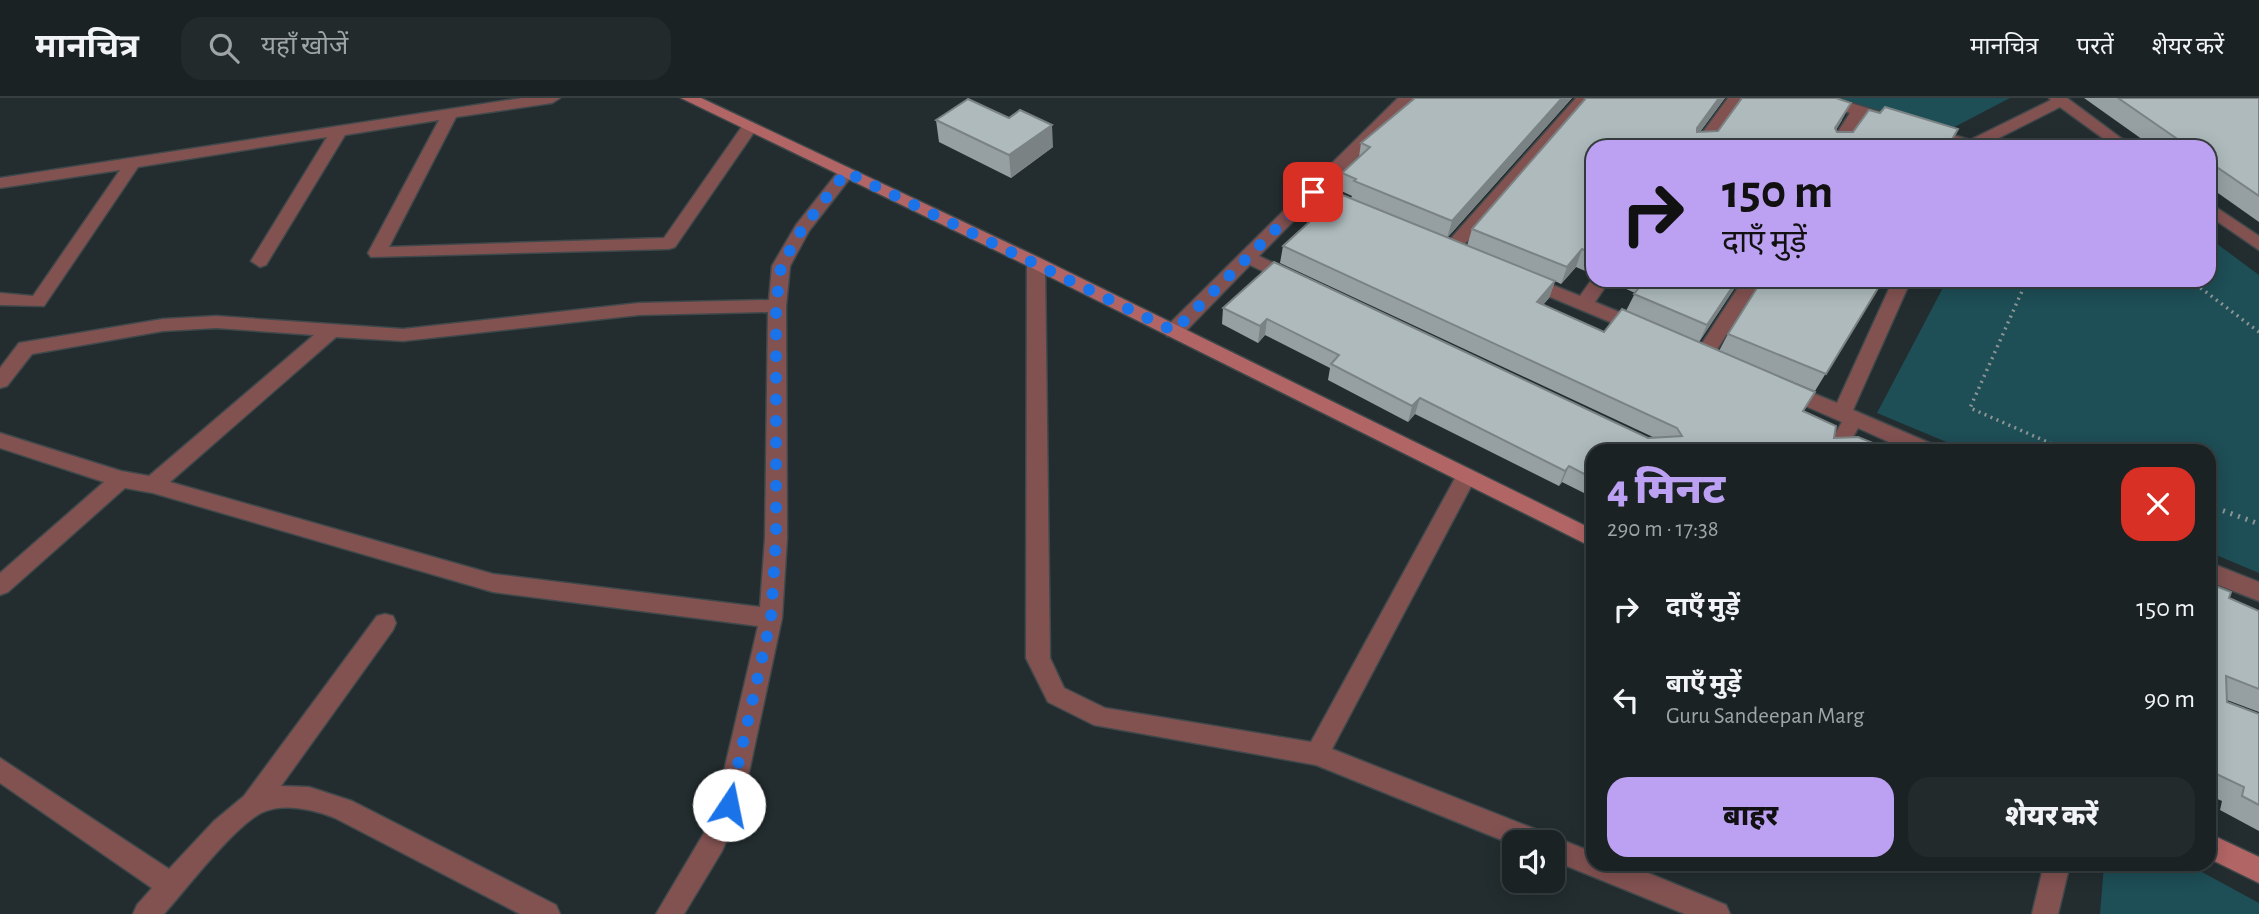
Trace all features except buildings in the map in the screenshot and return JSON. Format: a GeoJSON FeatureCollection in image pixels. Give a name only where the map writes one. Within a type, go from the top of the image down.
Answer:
{"type":"FeatureCollection","features":[{"type":"Feature","properties":{"kind":"street"},"geometry":{"type":"LineString","coordinates":[[0,183],[552,98]]}},
{"type":"Feature","properties":{"kind":"street"},"geometry":{"type":"LineString","coordinates":[[689,98],[1036,263],[1586,536]]}},
{"type":"Feature","properties":{"kind":"street"},"geometry":{"type":"LineString","coordinates":[[1174,331],[1407,98]]}},
{"type":"Feature","properties":{"kind":"street"},"geometry":{"type":"LineString","coordinates":[[1451,249],[1584,98]]}},
{"type":"Feature","properties":{"kind":"street"},"geometry":{"type":"LineString","coordinates":[[1705,140],[1736,98]]}},
{"type":"Feature","properties":{"kind":"street"},"geometry":{"type":"LineString","coordinates":[[1819,98],[1951,140]]}},
{"type":"Feature","properties":{"kind":"street"},"geometry":{"type":"LineString","coordinates":[[1981,140],[2059,99],[2115,140]]}},
{"type":"Feature","properties":{"kind":"street"},"geometry":{"type":"LineString","coordinates":[[1840,140],[1859,111]]}},
{"type":"Feature","properties":{"kind":"street"},"geometry":{"type":"LineString","coordinates":[[450,114],[377,253],[669,243],[749,128]]}},
{"type":"Feature","properties":{"kind":"street"},"geometry":{"type":"LineString","coordinates":[[260,261],[339,131]]}},
{"type":"Feature","properties":{"kind":"street"},"geometry":{"type":"LineString","coordinates":[[0,299],[38,302],[133,162]]}},
{"type":"Feature","properties":{"kind":"street"},"geometry":{"type":"LineString","coordinates":[[669,914],[713,842],[729,805],[771,618],[776,538],[776,306],[781,266],[802,229],[846,172]]}},
{"type":"Feature","properties":{"kind":"street"},"geometry":{"type":"LineString","coordinates":[[1313,192],[1376,218]]}},
{"type":"Feature","properties":{"kind":"street"},"geometry":{"type":"LineString","coordinates":[[2216,213],[2259,244]]}},
{"type":"Feature","properties":{"kind":"street"},"geometry":{"type":"LineString","coordinates":[[1248,257],[1310,287]]}},
{"type":"Feature","properties":{"kind":"street"},"geometry":{"type":"LineString","coordinates":[[1036,263],[1038,658],[1056,695],[1102,718],[1317,754],[1506,830]]}},
{"type":"Feature","properties":{"kind":"street"},"geometry":{"type":"LineString","coordinates":[[1511,274],[1656,334]]}},
{"type":"Feature","properties":{"kind":"street"},"geometry":{"type":"LineString","coordinates":[[1584,303],[1596,287]]}},
{"type":"Feature","properties":{"kind":"street"},"geometry":{"type":"LineString","coordinates":[[1704,354],[1747,287]]}},
{"type":"Feature","properties":{"kind":"street"},"geometry":{"type":"LineString","coordinates":[[1838,444],[1899,287]]}},
{"type":"Feature","properties":{"kind":"street"},"geometry":{"type":"LineString","coordinates":[[0,381],[26,348],[163,325],[216,322],[270,324],[331,331],[430,334],[639,309],[776,306]]}},
{"type":"Feature","properties":{"kind":"street"},"geometry":{"type":"LineString","coordinates":[[153,485],[331,331]]}},
{"type":"Feature","properties":{"kind":"street"},"geometry":{"type":"LineString","coordinates":[[1767,381],[1913,444]]}},
{"type":"Feature","properties":{"kind":"street"},"geometry":{"type":"LineString","coordinates":[[0,440],[121,479],[153,485],[493,583],[771,618]]}},
{"type":"Feature","properties":{"kind":"street"},"geometry":{"type":"LineString","coordinates":[[1317,754],[1466,477]]}},
{"type":"Feature","properties":{"kind":"street"},"geometry":{"type":"LineString","coordinates":[[0,586],[121,479]]}},
{"type":"Feature","properties":{"kind":"street"},"geometry":{"type":"LineString","coordinates":[[2216,574],[2259,592]]}},
{"type":"Feature","properties":{"kind":"street"},"geometry":{"type":"LineString","coordinates":[[146,914],[223,829],[253,804],[385,624]]}},
{"type":"Feature","properties":{"kind":"street"},"geometry":{"type":"LineString","coordinates":[[3,775],[171,886]]}},
{"type":"Feature","properties":{"kind":"street"},"geometry":{"type":"LineString","coordinates":[[253,804],[279,795],[310,797],[343,809],[547,914]]}},
{"type":"Feature","properties":{"kind":"street"},"geometry":{"type":"LineString","coordinates":[[2216,849],[2259,870]]}},
{"type":"Feature","properties":{"kind":"street"},"geometry":{"type":"LineString","coordinates":[[1565,853],[1586,861]]}},
{"type":"Feature","properties":{"kind":"street"},"geometry":{"type":"LineString","coordinates":[[1610,871],[1717,914]]}},
{"type":"Feature","properties":{"kind":"street"},"geometry":{"type":"LineString","coordinates":[[2045,914],[2055,871]]}},
{"type":"Feature","properties":{"kind":"path"},"geometry":{"type":"LineString","coordinates":[[2024,287],[1970,408],[2052,444]]}},
{"type":"Feature","properties":{"kind":"path"},"geometry":{"type":"LineString","coordinates":[[2199,287],[2259,332]]}},
{"type":"Feature","properties":{"kind":"path"},"geometry":{"type":"LineString","coordinates":[[2216,508],[2259,524]]}},
{"type":"Feature","properties":{"kind":"shaded area"},"geometry":{"type":"Polygon","coordinates":[[[1831,98],[2010,98],[1941,134],[1831,98]]]}},
{"type":"Feature","properties":{"kind":"shaded area"},"geometry":{"type":"Polygon","coordinates":[[[2216,243],[2259,275],[2259,573],[2216,555],[2216,444],[1951,444],[1877,413],[1943,287],[2216,287],[2216,243]]]}},
{"type":"Feature","properties":{"kind":"shaded area"},"geometry":{"type":"Polygon","coordinates":[[[2104,871],[2200,871],[2259,903],[2259,914],[2100,914],[2104,871]]]}},
{"type":"Feature","properties":{"kind":"route"},"geometry":{"type":"LineString","coordinates":[[729,805],[771,618],[776,538],[776,306],[781,266],[802,229],[846,172],[1174,331],[1313,192]]}}]}
